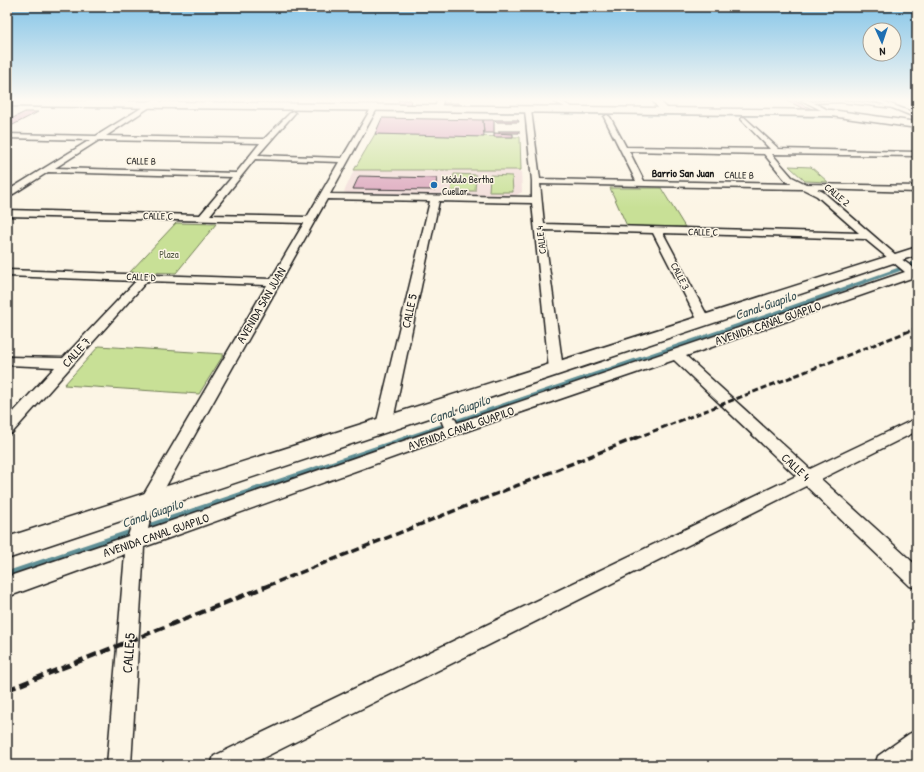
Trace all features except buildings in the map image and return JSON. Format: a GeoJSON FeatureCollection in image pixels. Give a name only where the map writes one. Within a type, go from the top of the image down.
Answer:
{"type":"FeatureCollection","features":[{"type":"Feature","properties":{"kind":"street"},"geometry":{"type":"LineString","coordinates":[[7,141],[17,136]]}},
{"type":"Feature","properties":{"kind":"street"},"geometry":{"type":"LineString","coordinates":[[18,136],[266,141]]}},
{"type":"Feature","properties":{"kind":"street"},"geometry":{"type":"LineString","coordinates":[[7,195],[99,136]]}},
{"type":"Feature","properties":{"kind":"street"},"geometry":{"type":"LineString","coordinates":[[203,217],[271,136]]}},
{"type":"Feature","properties":{"kind":"street","name":"AVENIDA SAN JUAN"},"geometry":{"type":"LineString","coordinates":[[135,539],[145,506],[359,136]]}},
{"type":"Feature","properties":{"kind":"street","name":"CALLE 4"},"geometry":{"type":"LineString","coordinates":[[531,136],[536,182],[536,200],[556,369]]}},
{"type":"Feature","properties":{"kind":"street"},"geometry":{"type":"LineString","coordinates":[[618,136],[642,184]]}},
{"type":"Feature","properties":{"kind":"street"},"geometry":{"type":"LineString","coordinates":[[761,136],[776,151]]}},
{"type":"Feature","properties":{"kind":"street"},"geometry":{"type":"LineString","coordinates":[[625,149],[917,154]]}},
{"type":"Feature","properties":{"kind":"street","name":"CALLE 2"},"geometry":{"type":"LineString","coordinates":[[766,151],[789,179],[820,194],[895,260],[913,272]]}},
{"type":"Feature","properties":{"kind":"street"},"geometry":{"type":"LineString","coordinates":[[252,157],[345,160]]}},
{"type":"Feature","properties":{"kind":"street","name":"CALLE B"},"geometry":{"type":"LineString","coordinates":[[45,170],[237,175]]}},
{"type":"Feature","properties":{"kind":"street","name":"CALLE B"},"geometry":{"type":"LineString","coordinates":[[536,182],[917,190]]}},
{"type":"Feature","properties":{"kind":"street"},"geometry":{"type":"LineString","coordinates":[[323,196],[536,200]]}},
{"type":"Feature","properties":{"kind":"street","name":"CALLE 5"},"geometry":{"type":"LineString","coordinates":[[384,425],[435,198]]}},
{"type":"Feature","properties":{"kind":"street","name":"CALLE C"},"geometry":{"type":"LineString","coordinates":[[7,213],[309,220]]}},
{"type":"Feature","properties":{"kind":"street","name":"CALLE C"},"geometry":{"type":"LineString","coordinates":[[540,227],[867,236]]}},
{"type":"Feature","properties":{"kind":"street","name":"CALLE 3"},"geometry":{"type":"LineString","coordinates":[[657,231],[704,321]]}},
{"type":"Feature","properties":{"kind":"street","name":"AVENIDA CANAL GUAPILO"},"geometry":{"type":"LineString","coordinates":[[7,548],[145,506],[384,425],[443,408],[556,369],[895,260],[917,251]]}},
{"type":"Feature","properties":{"kind":"street","name":"AVENIDA CANAL GUAPILO"},"geometry":{"type":"LineString","coordinates":[[7,587],[135,539],[452,428],[676,355],[913,272]]}},
{"type":"Feature","properties":{"kind":"street","name":"CALLE D"},"geometry":{"type":"LineString","coordinates":[[7,273],[274,282]]}},
{"type":"Feature","properties":{"kind":"street","name":"CALLE 7"},"geometry":{"type":"LineString","coordinates":[[7,428],[145,277]]}},
{"type":"Feature","properties":{"kind":"street","name":"CALLE 4"},"geometry":{"type":"LineString","coordinates":[[676,355],[917,579]]}},
{"type":"Feature","properties":{"kind":"street"},"geometry":{"type":"LineString","coordinates":[[7,361],[66,363]]}},
{"type":"Feature","properties":{"kind":"street"},"geometry":{"type":"LineString","coordinates":[[443,408],[452,428]]}},
{"type":"Feature","properties":{"kind":"street"},"geometry":{"type":"LineString","coordinates":[[223,765],[917,424]]}},
{"type":"Feature","properties":{"kind":"street","name":"CALLE 5"},"geometry":{"type":"LineString","coordinates":[[119,765],[129,641],[135,539]]}},
{"type":"Feature","properties":{"kind":"street"},"geometry":{"type":"LineString","coordinates":[[887,765],[917,742]]}},
{"type":"Feature","properties":{"kind":"shaded area","name":"Módulo Bertha Cuellar"},"geometry":{"type":"Polygon","coordinates":[[[354,170],[521,170],[522,192],[515,196],[344,192],[354,170]]]}},
{"type":"Feature","properties":{"kind":"green space"},"geometry":{"type":"Polygon","coordinates":[[[374,136],[520,137],[521,170],[354,170],[374,136]]]}},
{"type":"Feature","properties":{"kind":"green space"},"geometry":{"type":"Polygon","coordinates":[[[789,166],[811,167],[828,182],[805,181],[789,166]]]}},
{"type":"Feature","properties":{"kind":"green space"},"geometry":{"type":"Polygon","coordinates":[[[454,174],[476,175],[475,191],[451,191],[454,174]]]}},
{"type":"Feature","properties":{"kind":"green space"},"geometry":{"type":"Polygon","coordinates":[[[490,175],[512,176],[513,192],[489,192],[490,175]]]}},
{"type":"Feature","properties":{"kind":"green space"},"geometry":{"type":"Polygon","coordinates":[[[610,188],[661,188],[685,227],[627,226],[610,188]]]}},
{"type":"Feature","properties":{"kind":"green space","name":"Plaza"},"geometry":{"type":"Polygon","coordinates":[[[176,223],[216,224],[176,273],[130,272],[176,223]]]}},
{"type":"Feature","properties":{"kind":"green space"},"geometry":{"type":"Polygon","coordinates":[[[99,346],[224,354],[199,394],[64,385],[99,346]]]}},
{"type":"Feature","properties":{"kind":"waterway","name":"Canal Guapilo"},"geometry":{"type":"LineString","coordinates":[[750,322],[917,263]]}},
{"type":"Feature","properties":{"kind":"waterway","name":"Canal Guapilo"},"geometry":{"type":"LineString","coordinates":[[408,438],[753,321]]}},
{"type":"Feature","properties":{"kind":"waterway","name":"Canal Guapilo"},"geometry":{"type":"LineString","coordinates":[[143,528],[411,437]]}},
{"type":"Feature","properties":{"kind":"waterway","name":"Canal Guapilo"},"geometry":{"type":"LineString","coordinates":[[7,574],[134,531]]}},
{"type":"Feature","properties":{"kind":"railway"},"geometry":{"type":"LineString","coordinates":[[636,438],[917,328]]}},
{"type":"Feature","properties":{"kind":"railway"},"geometry":{"type":"LineString","coordinates":[[267,586],[638,437]]}},
{"type":"Feature","properties":{"kind":"railway"},"geometry":{"type":"LineString","coordinates":[[7,690],[270,585]]}},
{"type":"Feature","properties":{"kind":"place","name":"Módulo Bertha Cuellar"},"geometry":{"type":"Point","coordinates":[434,185]}},
{"type":"Feature","properties":{"kind":"district","name":"Barrio San Juan"},"geometry":{"type":"Point","coordinates":[683,173]}}]}
